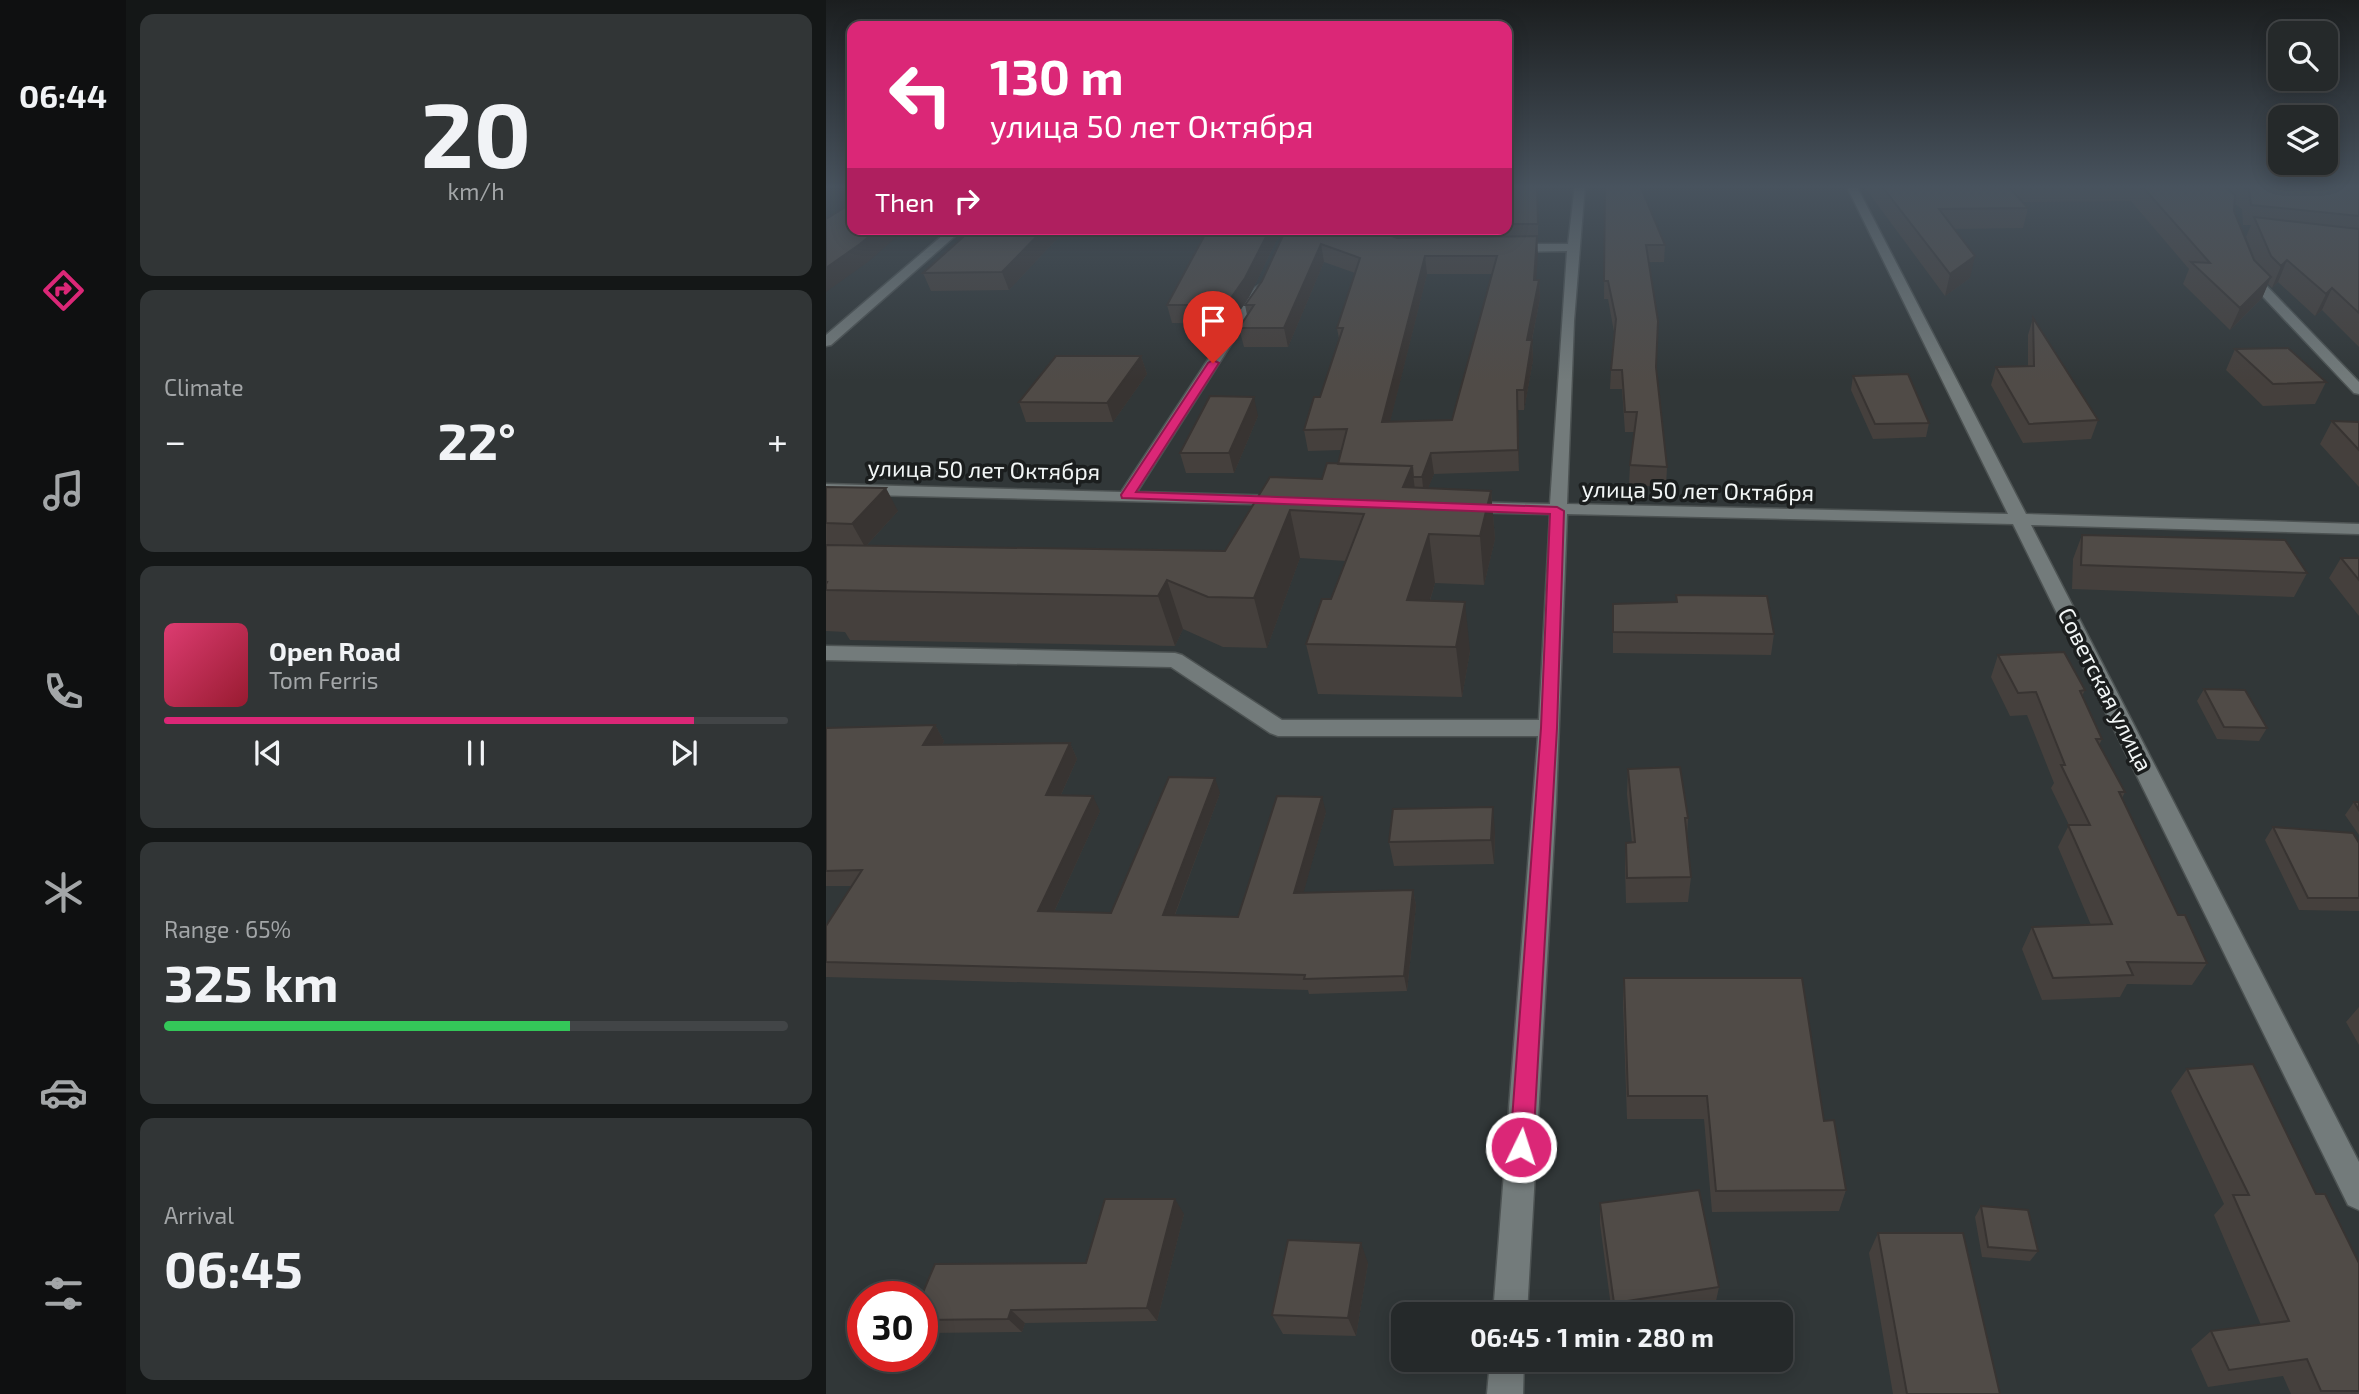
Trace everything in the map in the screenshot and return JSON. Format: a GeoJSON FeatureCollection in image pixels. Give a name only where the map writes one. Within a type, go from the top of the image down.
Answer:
{"type":"FeatureCollection","features":[{"type":"Feature","properties":{"kind":"street"},"geometry":{"type":"LineString","coordinates":[[826,342],[933,250]]}},
{"type":"Feature","properties":{"kind":"street"},"geometry":{"type":"LineString","coordinates":[[1511,1302],[1549,728],[1557,511],[1573,250]]}},
{"type":"Feature","properties":{"kind":"street","name":"Советская улица"},"geometry":{"type":"LineString","coordinates":[[1884,250],[2359,1194]]}},
{"type":"Feature","properties":{"kind":"street"},"geometry":{"type":"LineString","coordinates":[[2245,255],[2254,280],[2359,390]]}},
{"type":"Feature","properties":{"kind":"street"},"geometry":{"type":"LineString","coordinates":[[1127,495],[1257,298],[1267,276]]}},
{"type":"Feature","properties":{"kind":"street","name":"улица 50 лет Октября"},"geometry":{"type":"LineString","coordinates":[[826,489],[1127,495],[1307,502]]}},
{"type":"Feature","properties":{"kind":"street","name":"улица 50 лет Октября"},"geometry":{"type":"LineString","coordinates":[[1446,507],[2020,519],[2359,530]]}},
{"type":"Feature","properties":{"kind":"street"},"geometry":{"type":"LineString","coordinates":[[826,653],[1175,660],[1278,728],[1549,728]]}},
{"type":"Feature","properties":{"kind":"street"},"geometry":{"type":"LineString","coordinates":[[1505,1394],[1506,1372]]}},
{"type":"Feature","properties":{"kind":"building"},"geometry":{"type":"Polygon","coordinates":[[[826,250],[851,250],[826,268],[826,250]]]}},
{"type":"Feature","properties":{"kind":"building"},"geometry":{"type":"Polygon","coordinates":[[[949,250],[1023,250],[1002,272],[923,273],[949,250]]]}},
{"type":"Feature","properties":{"kind":"building"},"geometry":{"type":"Polygon","coordinates":[[[1197,250],[1259,250],[1245,278],[1226,305],[1167,305],[1197,250]]]}},
{"type":"Feature","properties":{"kind":"building"},"geometry":{"type":"Polygon","coordinates":[[[1276,250],[1318,250],[1284,328],[1239,328],[1254,305],[1245,305],[1262,281],[1276,250]]]}},
{"type":"Feature","properties":{"kind":"building"},"geometry":{"type":"Polygon","coordinates":[[[1338,250],[1536,250],[1534,280],[1539,280],[1527,340],[1532,340],[1524,390],[1517,390],[1518,450],[1431,453],[1422,477],[1413,477],[1412,466],[1338,464],[1347,429],[1304,430],[1314,397],[1320,397],[1343,328],[1337,328],[1360,258],[1338,250]],[[1425,256],[1382,422],[1452,420],[1497,256],[1425,256]]]}},
{"type":"Feature","properties":{"kind":"building"},"geometry":{"type":"Polygon","coordinates":[[[1604,250],[1647,250],[1658,321],[1656,367],[1667,467],[1630,465],[1637,412],[1625,412],[1622,370],[1611,370],[1616,319],[1608,281],[1604,281],[1604,250]]]}},
{"type":"Feature","properties":{"kind":"building"},"geometry":{"type":"Polygon","coordinates":[[[1931,250],[1970,250],[1975,256],[1950,274],[1931,250]]]}},
{"type":"Feature","properties":{"kind":"building"},"geometry":{"type":"Polygon","coordinates":[[[2199,250],[2250,250],[2254,260],[2271,277],[2240,308],[2191,262],[2210,263],[2199,250]]]}},
{"type":"Feature","properties":{"kind":"building"},"geometry":{"type":"Polygon","coordinates":[[[2268,250],[2359,250],[2359,313],[2332,288],[2326,294],[2287,260],[2281,266],[2268,250]]]}},
{"type":"Feature","properties":{"kind":"building"},"geometry":{"type":"Polygon","coordinates":[[[2033,318],[2098,420],[2029,424],[1996,367],[2034,366],[2033,318]]]}},
{"type":"Feature","properties":{"kind":"building"},"geometry":{"type":"Polygon","coordinates":[[[2288,348],[2326,382],[2273,384],[2235,349],[2288,348]]]}},
{"type":"Feature","properties":{"kind":"building"},"geometry":{"type":"Polygon","coordinates":[[[1056,356],[1141,356],[1107,403],[1019,402],[1056,356]]]}},
{"type":"Feature","properties":{"kind":"building"},"geometry":{"type":"Polygon","coordinates":[[[1908,374],[1929,423],[1875,424],[1853,376],[1908,374]]]}},
{"type":"Feature","properties":{"kind":"building"},"geometry":{"type":"Polygon","coordinates":[[[1210,396],[1254,397],[1229,453],[1180,453],[1210,396]]]}},
{"type":"Feature","properties":{"kind":"building"},"geometry":{"type":"Polygon","coordinates":[[[2332,421],[2359,422],[2359,450],[2332,421]]]}},
{"type":"Feature","properties":{"kind":"building"},"geometry":{"type":"Polygon","coordinates":[[[1327,463],[1412,466],[1403,487],[1491,491],[1480,536],[1429,534],[1407,600],[1465,602],[1456,647],[1306,644],[1322,599],[1331,599],[1364,514],[1290,510],[1254,598],[1208,597],[1167,580],[1158,596],[826,590],[826,545],[1225,551],[1270,477],[1322,479],[1327,463]]]}},
{"type":"Feature","properties":{"kind":"building"},"geometry":{"type":"Polygon","coordinates":[[[826,487],[886,488],[852,524],[826,523],[826,487]]]}},
{"type":"Feature","properties":{"kind":"building"},"geometry":{"type":"Polygon","coordinates":[[[2082,535],[2285,540],[2307,573],[2081,565],[2082,535]]]}},
{"type":"Feature","properties":{"kind":"building"},"geometry":{"type":"Polygon","coordinates":[[[2341,558],[2359,558],[2359,580],[2341,558]]]}},
{"type":"Feature","properties":{"kind":"building"},"geometry":{"type":"Polygon","coordinates":[[[1676,595],[1767,596],[1774,634],[1613,632],[1613,604],[1677,602],[1676,595]]]}},
{"type":"Feature","properties":{"kind":"building"},"geometry":{"type":"Polygon","coordinates":[[[2064,652],[2085,690],[2080,691],[2102,739],[2096,739],[2125,792],[2119,792],[2178,915],[2185,915],[2207,963],[2127,962],[2133,975],[2053,978],[2032,927],[2112,924],[2068,825],[2090,825],[2061,765],[2065,765],[2036,692],[2018,693],[1998,655],[2064,652]]]}},
{"type":"Feature","properties":{"kind":"building"},"geometry":{"type":"Polygon","coordinates":[[[2204,689],[2245,690],[2267,728],[2224,727],[2204,689]]]}},
{"type":"Feature","properties":{"kind":"building"},"geometry":{"type":"Polygon","coordinates":[[[935,725],[923,745],[1070,743],[1046,795],[1093,796],[1038,911],[1111,913],[1169,777],[1215,778],[1163,915],[1238,917],[1277,796],[1322,797],[1294,893],[1413,890],[1404,976],[1304,979],[1305,975],[826,962],[826,926],[862,870],[826,871],[826,728],[935,725]]]}},
{"type":"Feature","properties":{"kind":"building"},"geometry":{"type":"Polygon","coordinates":[[[1680,767],[1688,818],[1685,818],[1691,877],[1627,878],[1626,843],[1635,842],[1628,769],[1680,767]]]}},
{"type":"Feature","properties":{"kind":"building"},"geometry":{"type":"Polygon","coordinates":[[[1493,807],[1491,840],[1389,842],[1393,809],[1493,807]]]}},
{"type":"Feature","properties":{"kind":"building"},"geometry":{"type":"Polygon","coordinates":[[[2273,827],[2353,833],[2359,843],[2359,898],[2308,898],[2273,827]]]}},
{"type":"Feature","properties":{"kind":"building"},"geometry":{"type":"Polygon","coordinates":[[[1624,978],[1802,978],[1824,1121],[1834,1120],[1846,1190],[1716,1191],[1707,1096],[1628,1096],[1624,978]]]}},
{"type":"Feature","properties":{"kind":"building"},"geometry":{"type":"Polygon","coordinates":[[[2253,1064],[2316,1194],[2325,1194],[2359,1263],[2359,1391],[2321,1391],[2307,1359],[2229,1370],[2211,1331],[2289,1321],[2233,1195],[2249,1195],[2187,1069],[2253,1064]]]}},
{"type":"Feature","properties":{"kind":"building"},"geometry":{"type":"Polygon","coordinates":[[[1699,1190],[1719,1287],[1614,1302],[1600,1203],[1699,1190]]]}},
{"type":"Feature","properties":{"kind":"building"},"geometry":{"type":"Polygon","coordinates":[[[1105,1199],[1175,1199],[1147,1308],[1011,1310],[1008,1319],[938,1320],[938,1281],[928,1281],[935,1264],[1086,1263],[1105,1199]]]}},
{"type":"Feature","properties":{"kind":"building"},"geometry":{"type":"Polygon","coordinates":[[[1981,1206],[2028,1210],[2038,1251],[1988,1247],[1981,1206]]]}},
{"type":"Feature","properties":{"kind":"building"},"geometry":{"type":"Polygon","coordinates":[[[1878,1233],[1963,1233],[2000,1394],[1907,1394],[1878,1233]]]}},
{"type":"Feature","properties":{"kind":"building"},"geometry":{"type":"Polygon","coordinates":[[[1288,1240],[1361,1243],[1348,1318],[1272,1315],[1288,1240]]]}},
{"type":"Feature","properties":{"kind":"route"},"geometry":{"type":"LineString","coordinates":[[1213,363],[1127,495],[1557,511],[1549,728],[1521,1147]]}}]}
